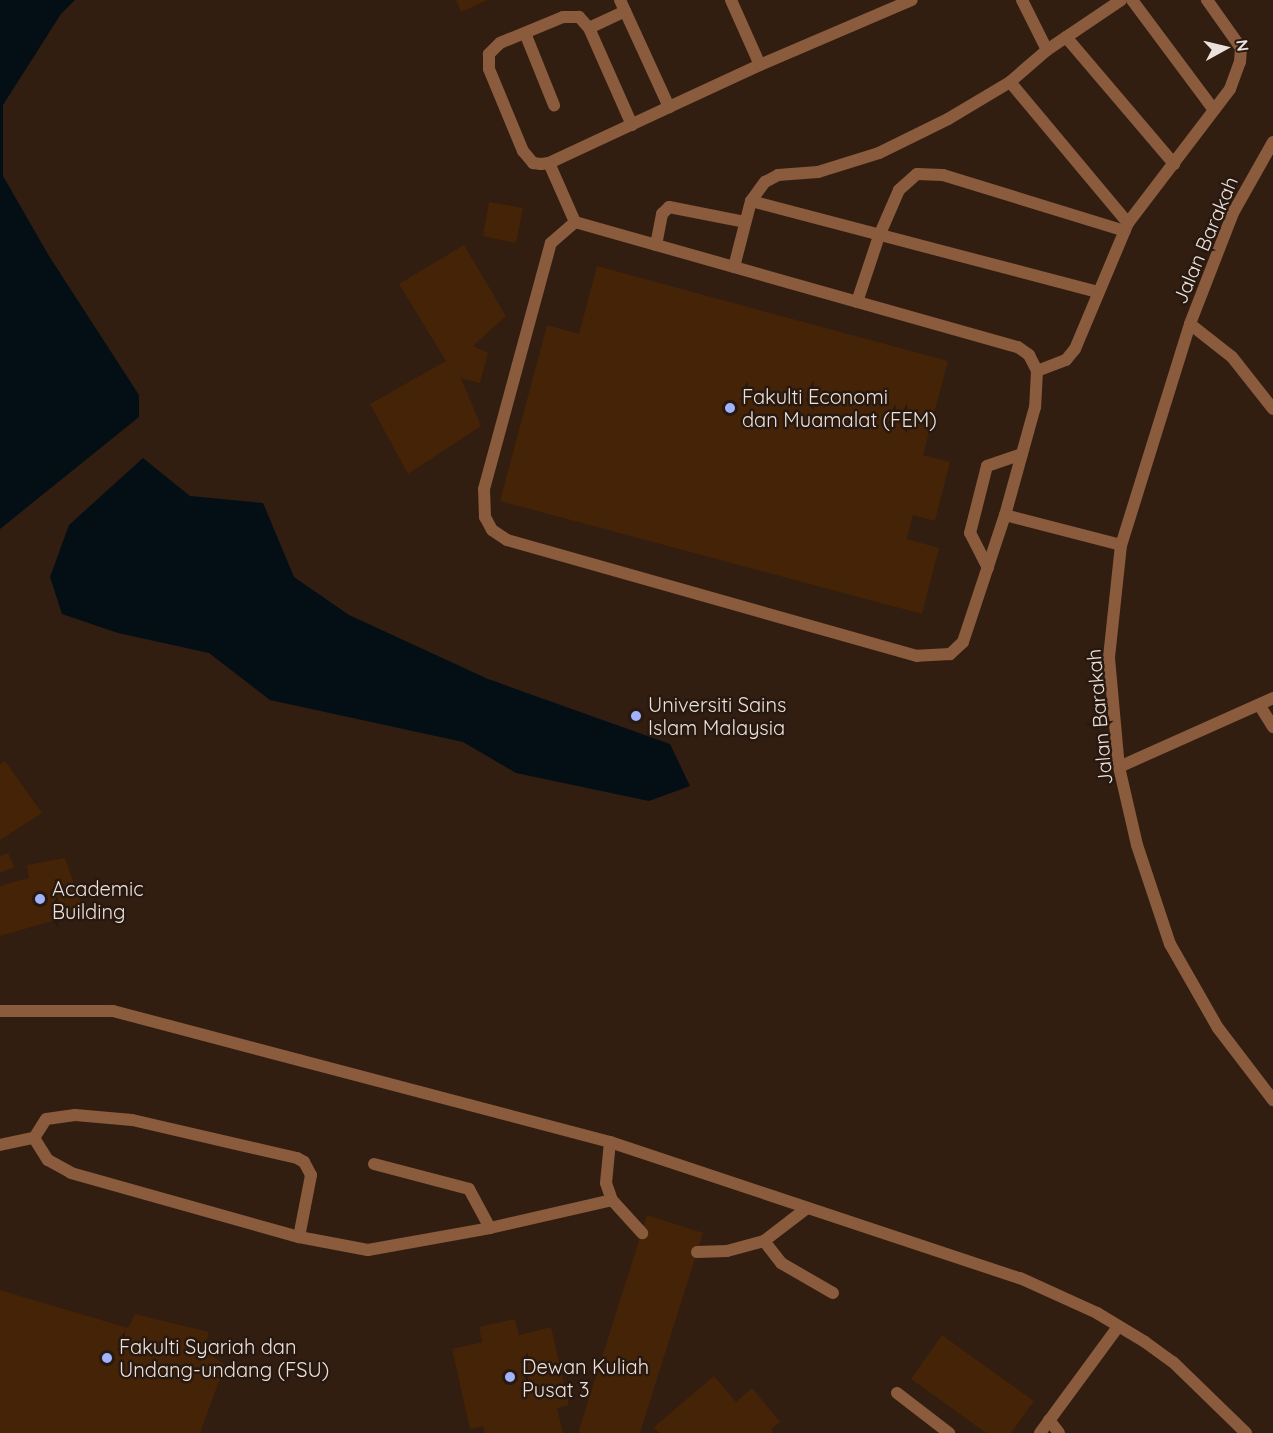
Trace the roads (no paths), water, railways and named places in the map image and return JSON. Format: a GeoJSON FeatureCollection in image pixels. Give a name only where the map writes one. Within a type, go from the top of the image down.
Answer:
{"type":"FeatureCollection","features":[{"type":"Feature","properties":{"kind":"street"},"geometry":{"type":"LineString","coordinates":[[731,0],[760,65]]}},
{"type":"Feature","properties":{"kind":"street"},"geometry":{"type":"LineString","coordinates":[[632,124],[585,21],[571,15],[494,47],[488,61],[489,69],[527,158],[534,163],[549,163],[760,65],[912,0]]}},
{"type":"Feature","properties":{"kind":"street"},"geometry":{"type":"LineString","coordinates":[[1022,0],[1047,50]]}},
{"type":"Feature","properties":{"kind":"street"},"geometry":{"type":"LineString","coordinates":[[734,267],[751,201],[765,182],[778,175],[818,172],[879,153],[948,119],[1010,82],[1047,50],[1121,0]]}},
{"type":"Feature","properties":{"kind":"street"},"geometry":{"type":"LineString","coordinates":[[1132,0],[1214,110]]}},
{"type":"Feature","properties":{"kind":"street"},"geometry":{"type":"LineString","coordinates":[[1037,371],[1066,360],[1075,349],[1126,227],[1230,89],[1242,56],[1238,43],[1207,0]]}},
{"type":"Feature","properties":{"kind":"street"},"geometry":{"type":"LineString","coordinates":[[590,28],[622,5],[669,107]]}},
{"type":"Feature","properties":{"kind":"street"},"geometry":{"type":"LineString","coordinates":[[525,33],[554,105]]}},
{"type":"Feature","properties":{"kind":"street"},"geometry":{"type":"LineString","coordinates":[[1066,38],[1174,164]]}},
{"type":"Feature","properties":{"kind":"street"},"geometry":{"type":"LineString","coordinates":[[1010,82],[1126,227]]}},
{"type":"Feature","properties":{"kind":"street","name":"Jalan Barakah"},"geometry":{"type":"LineString","coordinates":[[1273,142],[1233,213],[1190,324],[1121,546],[1109,658],[1119,767],[1137,845],[1170,944],[1218,1028],[1273,1100]]}},
{"type":"Feature","properties":{"kind":"street"},"geometry":{"type":"LineString","coordinates":[[549,163],[574,222]]}},
{"type":"Feature","properties":{"kind":"street"},"geometry":{"type":"LineString","coordinates":[[858,302],[879,236],[907,179],[929,172],[1126,227]]}},
{"type":"Feature","properties":{"kind":"street"},"geometry":{"type":"LineString","coordinates":[[751,201],[1097,292]]}},
{"type":"Feature","properties":{"kind":"street"},"geometry":{"type":"LineString","coordinates":[[656,245],[662,214],[669,207],[745,222]]}},
{"type":"Feature","properties":{"kind":"street"},"geometry":{"type":"LineString","coordinates":[[574,222],[1018,347],[1029,355],[1037,371],[1039,389],[1022,454],[1005,515],[963,642],[950,654],[917,656],[507,540],[492,530],[483,504],[487,478],[551,243],[574,222]]}},
{"type":"Feature","properties":{"kind":"street"},"geometry":{"type":"LineString","coordinates":[[1190,324],[1232,357],[1273,409]]}},
{"type":"Feature","properties":{"kind":"street"},"geometry":{"type":"LineString","coordinates":[[988,568],[970,533],[987,466],[1022,454]]}},
{"type":"Feature","properties":{"kind":"street"},"geometry":{"type":"LineString","coordinates":[[1005,515],[1121,546]]}},
{"type":"Feature","properties":{"kind":"street"},"geometry":{"type":"LineString","coordinates":[[1119,767],[1260,706],[1273,698]]}},
{"type":"Feature","properties":{"kind":"street"},"geometry":{"type":"LineString","coordinates":[[1260,706],[1273,728]]}},
{"type":"Feature","properties":{"kind":"street"},"geometry":{"type":"LineString","coordinates":[[0,1011],[113,1011],[610,1142],[1020,1278],[1118,1327],[1173,1362],[1246,1433]]}},
{"type":"Feature","properties":{"kind":"street"},"geometry":{"type":"LineString","coordinates":[[0,1145],[34,1138],[45,1119],[75,1115],[132,1120],[297,1158],[309,1167],[311,1175],[299,1237]]}},
{"type":"Feature","properties":{"kind":"street"},"geometry":{"type":"LineString","coordinates":[[34,1138],[48,1160],[63,1170],[299,1237],[372,1251],[490,1228],[612,1200]]}},
{"type":"Feature","properties":{"kind":"street"},"geometry":{"type":"LineString","coordinates":[[610,1142],[606,1183],[612,1200],[642,1233]]}},
{"type":"Feature","properties":{"kind":"street"},"geometry":{"type":"LineString","coordinates":[[374,1164],[469,1189],[490,1228]]}},
{"type":"Feature","properties":{"kind":"street"},"geometry":{"type":"LineString","coordinates":[[697,1252],[727,1251],[764,1241],[807,1208]]}},
{"type":"Feature","properties":{"kind":"street"},"geometry":{"type":"LineString","coordinates":[[764,1241],[781,1263],[833,1293]]}},
{"type":"Feature","properties":{"kind":"street"},"geometry":{"type":"LineString","coordinates":[[1040,1433],[1118,1327]]}},
{"type":"Feature","properties":{"kind":"street"},"geometry":{"type":"LineString","coordinates":[[897,1393],[950,1433]]}},
{"type":"Feature","properties":{"kind":"street"},"geometry":{"type":"LineString","coordinates":[[1049,1420],[1059,1433]]}},
{"type":"Feature","properties":{"kind":"place","name":"Fakulti Economi dan Muamalat (FEM)"},"geometry":{"type":"Point","coordinates":[730,408]}},
{"type":"Feature","properties":{"kind":"place","name":"Universiti Sains Islam Malaysia"},"geometry":{"type":"Point","coordinates":[636,716]}},
{"type":"Feature","properties":{"kind":"place","name":"Academic Building"},"geometry":{"type":"Point","coordinates":[40,899]}},
{"type":"Feature","properties":{"kind":"place","name":"Fakulti Syariah dan Undang-undang (FSU)"},"geometry":{"type":"Point","coordinates":[107,1358]}},
{"type":"Feature","properties":{"kind":"place","name":"Dewan Kuliah Pusat 3"},"geometry":{"type":"Point","coordinates":[510,1377]}}]}
